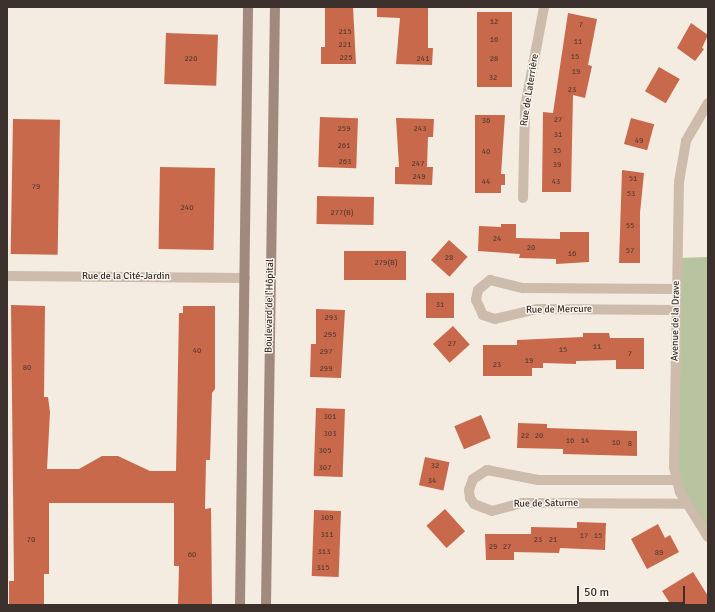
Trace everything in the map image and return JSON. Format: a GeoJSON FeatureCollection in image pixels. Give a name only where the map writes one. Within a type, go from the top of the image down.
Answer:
{"type":"FeatureCollection","features":[{"type":"Feature","properties":{"kind":"main road"},"geometry":{"type":"LineString","coordinates":[[240,605],[248,7]]}},
{"type":"Feature","properties":{"kind":"main road","name":"Boulevard de l'Hôpital"},"geometry":{"type":"LineString","coordinates":[[266,605],[275,7]]}},
{"type":"Feature","properties":{"kind":"street","name":"Rue de Laterrière"},"geometry":{"type":"LineString","coordinates":[[522,198],[525,108],[544,7]]}},
{"type":"Feature","properties":{"kind":"street","name":"Avenue de la Drave"},"geometry":{"type":"LineString","coordinates":[[708,103],[694,124],[682,159],[676,289],[675,480],[686,504],[708,537]]}},
{"type":"Feature","properties":{"kind":"street","name":"Rue de la Cité-Jardin"},"geometry":{"type":"LineString","coordinates":[[7,276],[245,278]]}},
{"type":"Feature","properties":{"kind":"street","name":"Rue de Mercure"},"geometry":{"type":"LineString","coordinates":[[676,289],[536,289],[490,280],[478,290],[476,300],[482,315],[495,319],[537,310],[676,310]]}},
{"type":"Feature","properties":{"kind":"street","name":"Rue de Saturne"},"geometry":{"type":"LineString","coordinates":[[675,480],[530,480],[487,470],[473,480],[469,490],[470,498],[474,504],[492,511],[520,503],[686,504]]}},
{"type":"Feature","properties":{"kind":"green space"},"geometry":{"type":"Polygon","coordinates":[[[708,257],[708,537],[675,480],[677,258],[708,257]]]}},
{"type":"Feature","properties":{"kind":"building"},"geometry":{"type":"Polygon","coordinates":[[[325,7],[353,7],[356,64],[321,64],[321,47],[325,47],[325,7]]]}},
{"type":"Feature","properties":{"kind":"building"},"geometry":{"type":"Polygon","coordinates":[[[377,7],[428,7],[428,48],[433,48],[432,65],[396,64],[400,18],[377,17],[377,7]]]}},
{"type":"Feature","properties":{"kind":"building"},"geometry":{"type":"Polygon","coordinates":[[[477,12],[512,12],[512,87],[477,87],[477,12]]]}},
{"type":"Feature","properties":{"kind":"building"},"geometry":{"type":"Polygon","coordinates":[[[568,13],[597,19],[588,65],[592,66],[585,98],[573,95],[571,192],[542,192],[543,112],[553,113],[568,13]]]}},
{"type":"Feature","properties":{"kind":"building"},"geometry":{"type":"Polygon","coordinates":[[[691,23],[708,35],[702,48],[704,49],[695,61],[677,48],[691,23]]]}},
{"type":"Feature","properties":{"kind":"building"},"geometry":{"type":"Polygon","coordinates":[[[166,33],[218,35],[216,86],[164,84],[166,33]]]}},
{"type":"Feature","properties":{"kind":"building"},"geometry":{"type":"Polygon","coordinates":[[[659,67],[680,79],[666,103],[645,91],[659,67]]]}},
{"type":"Feature","properties":{"kind":"building"},"geometry":{"type":"Polygon","coordinates":[[[475,115],[505,115],[501,174],[505,174],[505,185],[501,185],[501,193],[475,193],[475,115]]]}},
{"type":"Feature","properties":{"kind":"building"},"geometry":{"type":"Polygon","coordinates":[[[320,117],[358,118],[356,168],[318,167],[320,117]]]}},
{"type":"Feature","properties":{"kind":"building"},"geometry":{"type":"Polygon","coordinates":[[[396,118],[434,119],[433,137],[428,137],[427,167],[433,167],[432,185],[395,184],[395,167],[399,167],[396,118]]]}},
{"type":"Feature","properties":{"kind":"building"},"geometry":{"type":"Polygon","coordinates":[[[631,118],[654,124],[647,150],[624,144],[631,118]]]}},
{"type":"Feature","properties":{"kind":"building"},"geometry":{"type":"Polygon","coordinates":[[[13,119],[60,120],[58,255],[11,254],[13,119]]]}},
{"type":"Feature","properties":{"kind":"building"},"geometry":{"type":"Polygon","coordinates":[[[160,167],[215,168],[214,250],[159,249],[160,167]]]}},
{"type":"Feature","properties":{"kind":"building"},"geometry":{"type":"Polygon","coordinates":[[[622,170],[644,173],[640,213],[640,263],[619,263],[622,170]]]}},
{"type":"Feature","properties":{"kind":"building"},"geometry":{"type":"Polygon","coordinates":[[[317,196],[374,197],[374,225],[317,224],[317,196]]]}},
{"type":"Feature","properties":{"kind":"building"},"geometry":{"type":"Polygon","coordinates":[[[501,224],[516,224],[516,238],[560,239],[560,232],[589,232],[589,262],[556,264],[556,259],[519,258],[520,254],[478,251],[479,226],[501,227],[501,224]]]}},
{"type":"Feature","properties":{"kind":"building"},"geometry":{"type":"Polygon","coordinates":[[[449,240],[468,257],[450,277],[431,260],[449,240]]]}},
{"type":"Feature","properties":{"kind":"building"},"geometry":{"type":"Polygon","coordinates":[[[344,251],[406,251],[406,280],[344,280],[344,251]]]}},
{"type":"Feature","properties":{"kind":"building"},"geometry":{"type":"Polygon","coordinates":[[[426,293],[454,293],[454,318],[426,318],[426,293]]]}},
{"type":"Feature","properties":{"kind":"building"},"geometry":{"type":"Polygon","coordinates":[[[11,305],[45,306],[44,397],[48,397],[50,412],[47,469],[79,469],[102,456],[118,456],[150,471],[176,471],[179,313],[183,313],[183,306],[215,306],[215,389],[212,393],[210,460],[206,460],[205,509],[211,508],[212,605],[178,605],[179,566],[174,566],[174,503],[49,503],[49,574],[44,574],[44,605],[9,605],[9,581],[14,581],[11,305]]]}},
{"type":"Feature","properties":{"kind":"building"},"geometry":{"type":"Polygon","coordinates":[[[316,309],[345,310],[341,378],[310,377],[311,344],[316,344],[316,309]]]}},
{"type":"Feature","properties":{"kind":"building"},"geometry":{"type":"Polygon","coordinates":[[[453,326],[470,345],[450,363],[433,344],[453,326]]]}},
{"type":"Feature","properties":{"kind":"building"},"geometry":{"type":"Polygon","coordinates":[[[583,333],[609,333],[610,338],[644,338],[644,369],[616,369],[616,360],[576,361],[576,364],[543,363],[543,368],[532,368],[532,376],[483,376],[483,345],[517,345],[517,340],[583,337],[583,333]]]}},
{"type":"Feature","properties":{"kind":"building"},"geometry":{"type":"Polygon","coordinates":[[[316,408],[345,409],[343,477],[314,476],[316,408]]]}},
{"type":"Feature","properties":{"kind":"building"},"geometry":{"type":"Polygon","coordinates":[[[481,415],[491,438],[464,449],[454,426],[481,415]]]}},
{"type":"Feature","properties":{"kind":"building"},"geometry":{"type":"Polygon","coordinates":[[[518,423],[547,424],[547,428],[637,431],[637,456],[563,454],[563,449],[517,448],[518,423]]]}},
{"type":"Feature","properties":{"kind":"building"},"geometry":{"type":"Polygon","coordinates":[[[425,457],[449,462],[443,491],[419,485],[425,457]]]}},
{"type":"Feature","properties":{"kind":"building"},"geometry":{"type":"Polygon","coordinates":[[[445,509],[465,531],[446,548],[426,526],[445,509]]]}},
{"type":"Feature","properties":{"kind":"building"},"geometry":{"type":"Polygon","coordinates":[[[314,510],[341,511],[339,577],[312,576],[314,510]]]}},
{"type":"Feature","properties":{"kind":"building"},"geometry":{"type":"Polygon","coordinates":[[[577,522],[606,523],[605,550],[560,548],[559,553],[514,552],[514,560],[486,560],[485,534],[531,534],[531,527],[577,528],[577,522]]]}},
{"type":"Feature","properties":{"kind":"building"},"geometry":{"type":"Polygon","coordinates":[[[658,524],[665,538],[670,535],[679,552],[647,569],[631,539],[658,524]]]}},
{"type":"Feature","properties":{"kind":"building"},"geometry":{"type":"Polygon","coordinates":[[[693,572],[708,596],[708,605],[671,605],[662,591],[693,572]]]}}]}
